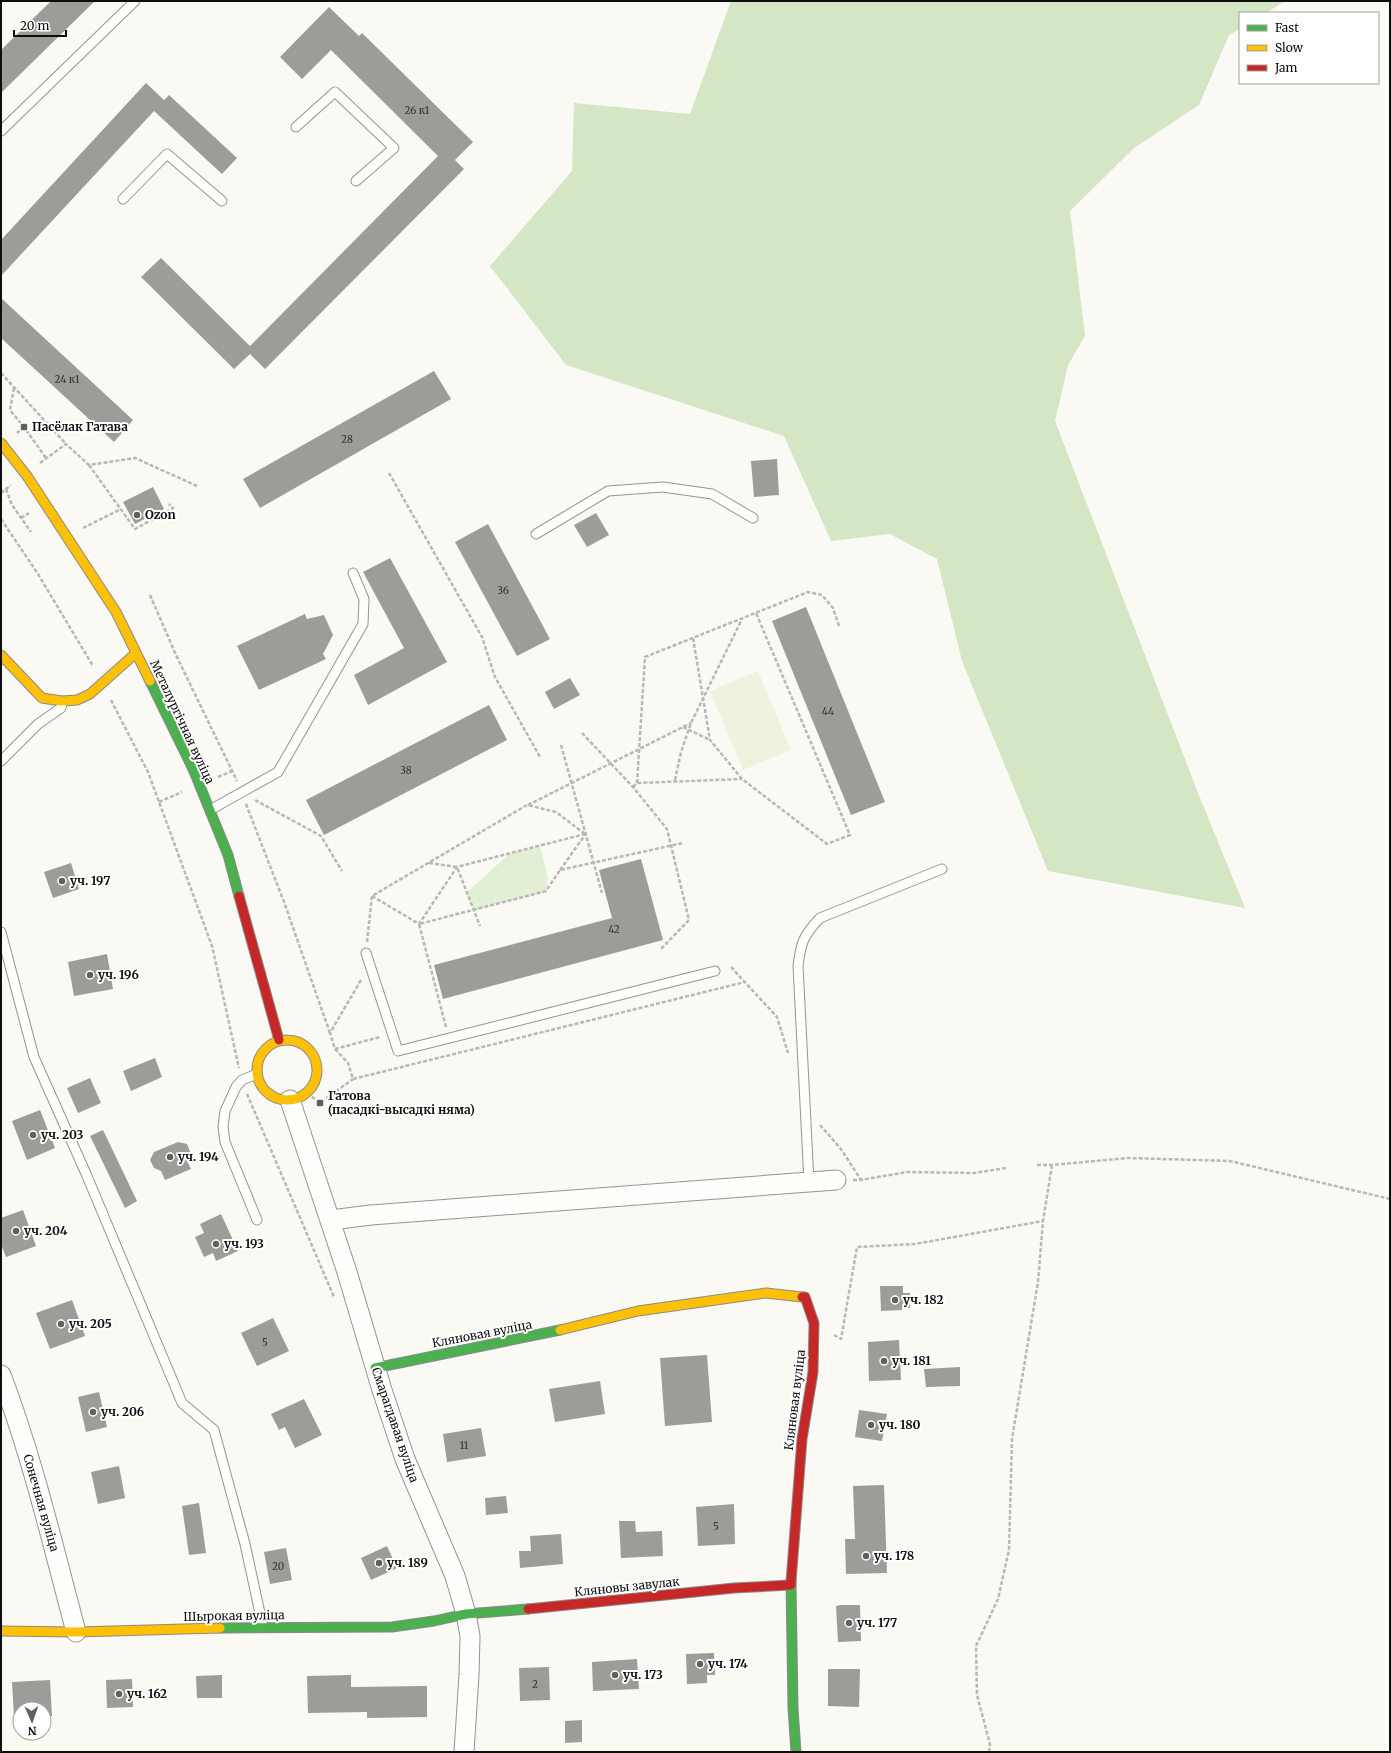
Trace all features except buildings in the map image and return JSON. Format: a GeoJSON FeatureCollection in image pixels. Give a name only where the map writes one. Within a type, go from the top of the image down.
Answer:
{"type":"FeatureCollection","features":[{"type":"Feature","properties":{"kind":"street","name":"Металургічная вуліца"},"geometry":{"type":"LineString","coordinates":[[1,443],[25,474],[116,612],[193,769],[228,855],[279,1040]]}},
{"type":"Feature","properties":{"kind":"street"},"geometry":{"type":"LineString","coordinates":[[1,655],[42,698],[62,701],[77,700],[90,694],[136,653]]}},
{"type":"Feature","properties":{"kind":"street"},"geometry":{"type":"LineString","coordinates":[[279,1040],[293,1040],[305,1045],[314,1055],[318,1068],[315,1082],[299,1096],[281,1099],[272,1096],[260,1083],[257,1074],[257,1063],[261,1053],[269,1045],[279,1040]]}},
{"type":"Feature","properties":{"kind":"street","name":"Смарагдавая вуліца"},"geometry":{"type":"LineString","coordinates":[[299,1096],[331,1220],[405,1459],[455,1576],[466,1614],[470,1636],[470,1652],[468,1711],[464,1752]]}},
{"type":"Feature","properties":{"kind":"street"},"geometry":{"type":"LineString","coordinates":[[331,1220],[371,1214],[836,1180]]}},
{"type":"Feature","properties":{"kind":"street","name":"Кляновая вуліца"},"geometry":{"type":"LineString","coordinates":[[376,1368],[531,1337],[638,1311],[766,1293],[805,1298],[814,1323],[813,1372],[801,1453],[790,1585],[793,1708],[796,1752]]}},
{"type":"Feature","properties":{"kind":"street","name":"Сонечная вуліца"},"geometry":{"type":"LineString","coordinates":[[1,1375],[18,1419],[44,1508],[76,1632]]}},
{"type":"Feature","properties":{"kind":"street","name":"Кляновы завулак"},"geometry":{"type":"LineString","coordinates":[[466,1614],[734,1588],[790,1585]]}},
{"type":"Feature","properties":{"kind":"street","name":"Шырокая вуліца"},"geometry":{"type":"LineString","coordinates":[[1,1631],[76,1632],[263,1627],[392,1627],[434,1621],[466,1614]]}},
{"type":"Feature","properties":{"kind":"lane"},"geometry":{"type":"LineString","coordinates":[[1,131],[135,1]]}},
{"type":"Feature","properties":{"kind":"lane"},"geometry":{"type":"LineString","coordinates":[[296,127],[335,92],[394,148],[356,181]]}},
{"type":"Feature","properties":{"kind":"lane"},"geometry":{"type":"LineString","coordinates":[[123,199],[167,154],[222,201]]}},
{"type":"Feature","properties":{"kind":"lane"},"geometry":{"type":"LineString","coordinates":[[536,534],[608,491],[663,487],[712,494],[753,518]]}},
{"type":"Feature","properties":{"kind":"lane"},"geometry":{"type":"LineString","coordinates":[[210,810],[278,772],[364,624],[364,599],[353,573]]}},
{"type":"Feature","properties":{"kind":"lane"},"geometry":{"type":"LineString","coordinates":[[1,761],[38,724],[62,708],[62,701]]}},
{"type":"Feature","properties":{"kind":"lane"},"geometry":{"type":"LineString","coordinates":[[809,1182],[798,966],[801,944],[808,931],[820,918],[942,869]]}},
{"type":"Feature","properties":{"kind":"lane"},"geometry":{"type":"LineString","coordinates":[[1,932],[34,1057],[87,1176],[182,1403],[214,1430],[245,1544],[263,1627]]}},
{"type":"Feature","properties":{"kind":"lane"},"geometry":{"type":"LineString","coordinates":[[366,953],[398,1051],[715,971]]}},
{"type":"Feature","properties":{"kind":"lane"},"geometry":{"type":"LineString","coordinates":[[257,1074],[242,1080],[229,1099],[225,1112],[224,1127],[225,1142],[257,1220]]}},
{"type":"Feature","properties":{"kind":"path"},"geometry":{"type":"LineString","coordinates":[[1,373],[66,444],[89,465],[135,529],[173,508],[169,504]]}},
{"type":"Feature","properties":{"kind":"path"},"geometry":{"type":"LineString","coordinates":[[14,387],[10,410],[46,458]]}},
{"type":"Feature","properties":{"kind":"path"},"geometry":{"type":"LineString","coordinates":[[1,493],[66,444]]}},
{"type":"Feature","properties":{"kind":"path"},"geometry":{"type":"LineString","coordinates":[[89,465],[135,458],[197,486]]}},
{"type":"Feature","properties":{"kind":"path"},"geometry":{"type":"LineString","coordinates":[[389,473],[482,637],[495,677],[540,757]]}},
{"type":"Feature","properties":{"kind":"path"},"geometry":{"type":"LineString","coordinates":[[6,489],[12,505],[31,532]]}},
{"type":"Feature","properties":{"kind":"path"},"geometry":{"type":"LineString","coordinates":[[67,536],[121,509]]}},
{"type":"Feature","properties":{"kind":"path"},"geometry":{"type":"LineString","coordinates":[[1,519],[38,574],[102,683],[148,772],[212,946],[236,1061],[242,1080],[253,1109],[336,1301]]}},
{"type":"Feature","properties":{"kind":"path"},"geometry":{"type":"LineString","coordinates":[[637,783],[644,657],[808,592],[822,595],[833,608],[839,626]]}},
{"type":"Feature","properties":{"kind":"path"},"geometry":{"type":"LineString","coordinates":[[150,595],[179,662],[242,793],[284,902],[335,1049],[348,1063],[353,1079]]}},
{"type":"Feature","properties":{"kind":"path"},"geometry":{"type":"LineString","coordinates":[[683,727],[710,740],[742,779],[827,844],[850,835],[756,612]]}},
{"type":"Feature","properties":{"kind":"path"},"geometry":{"type":"LineString","coordinates":[[674,780],[681,752],[691,723],[742,618]]}},
{"type":"Feature","properties":{"kind":"path"},"geometry":{"type":"LineString","coordinates":[[693,638],[710,740]]}},
{"type":"Feature","properties":{"kind":"path"},"geometry":{"type":"LineString","coordinates":[[372,896],[571,782],[691,723]]}},
{"type":"Feature","properties":{"kind":"path"},"geometry":{"type":"LineString","coordinates":[[582,733],[612,763],[667,829],[689,920],[660,950]]}},
{"type":"Feature","properties":{"kind":"path"},"geometry":{"type":"LineString","coordinates":[[561,745],[602,894]]}},
{"type":"Feature","properties":{"kind":"path"},"geometry":{"type":"LineString","coordinates":[[633,787],[637,783],[674,780],[742,779]]}},
{"type":"Feature","properties":{"kind":"path"},"geometry":{"type":"LineString","coordinates":[[242,793],[321,836],[342,871]]}},
{"type":"Feature","properties":{"kind":"path"},"geometry":{"type":"LineString","coordinates":[[527,806],[556,812],[585,834]]}},
{"type":"Feature","properties":{"kind":"path"},"geometry":{"type":"LineString","coordinates":[[428,863],[457,867],[585,834]]}},
{"type":"Feature","properties":{"kind":"path"},"geometry":{"type":"LineString","coordinates":[[419,924],[546,891],[585,834]]}},
{"type":"Feature","properties":{"kind":"path"},"geometry":{"type":"LineString","coordinates":[[560,870],[683,844]]}},
{"type":"Feature","properties":{"kind":"path"},"geometry":{"type":"LineString","coordinates":[[457,867],[480,926]]}},
{"type":"Feature","properties":{"kind":"path"},"geometry":{"type":"LineString","coordinates":[[419,924],[457,867]]}},
{"type":"Feature","properties":{"kind":"path"},"geometry":{"type":"LineString","coordinates":[[330,1033],[362,977],[372,896]]}},
{"type":"Feature","properties":{"kind":"path"},"geometry":{"type":"LineString","coordinates":[[372,896],[419,924],[449,1038]]}},
{"type":"Feature","properties":{"kind":"path"},"geometry":{"type":"LineString","coordinates":[[299,1096],[320,1103],[353,1079],[745,982]]}},
{"type":"Feature","properties":{"kind":"path"},"geometry":{"type":"LineString","coordinates":[[335,1049],[392,1034]]}},
{"type":"Feature","properties":{"kind":"path"},"geometry":{"type":"LineString","coordinates":[[1037,1165],[1128,1158],[1230,1161],[1390,1199]]}},
{"type":"Feature","properties":{"kind":"path"},"geometry":{"type":"LineString","coordinates":[[989,1752],[990,1744],[977,1695],[976,1646],[998,1599],[1009,1550],[1012,1439],[1038,1282],[1042,1221],[1052,1165]]}},
{"type":"Feature","properties":{"kind":"path"},"geometry":{"type":"LineString","coordinates":[[836,1180],[860,1180],[907,1172],[974,1173],[1006,1168]]}},
{"type":"Feature","properties":{"kind":"path"},"geometry":{"type":"LineString","coordinates":[[814,1323],[840,1339],[857,1247],[915,1244],[1042,1221]]}},
{"type":"Feature","properties":{"kind":"green space"},"geometry":{"type":"Polygon","coordinates":[[[731,1],[1285,1],[1268,12],[1239,12],[1239,30],[1229,35],[1199,105],[1134,148],[1070,211],[1085,336],[1068,365],[1055,421],[1198,793],[1245,908],[1048,871],[962,661],[937,559],[890,534],[831,541],[784,436],[566,365],[490,266],[572,171],[574,103],[690,114],[731,1]]]}},
{"type":"Feature","properties":{"kind":"green space"},"geometry":{"type":"Polygon","coordinates":[[[758,671],[791,750],[743,770],[710,691],[758,671]]]}},
{"type":"Feature","properties":{"kind":"green space"},"geometry":{"type":"Polygon","coordinates":[[[540,846],[548,878],[546,891],[474,910],[467,892],[509,854],[540,846]]]}},
{"type":"Feature","properties":{"kind":"traffic: fast"},"geometry":{"type":"LineString","coordinates":[[150,681],[193,769],[228,855],[239,896]]}},
{"type":"Feature","properties":{"kind":"traffic: fast"},"geometry":{"type":"LineString","coordinates":[[375,1368],[560,1330]]}},
{"type":"Feature","properties":{"kind":"traffic: fast"},"geometry":{"type":"LineString","coordinates":[[791,1582],[793,1708],[796,1752]]}},
{"type":"Feature","properties":{"kind":"traffic: fast"},"geometry":{"type":"LineString","coordinates":[[220,1628],[392,1627],[434,1621],[466,1614],[528,1609]]}},
{"type":"Feature","properties":{"kind":"traffic: slow"},"geometry":{"type":"LineString","coordinates":[[1,443],[27,476],[116,612],[150,681]]}},
{"type":"Feature","properties":{"kind":"traffic: slow"},"geometry":{"type":"LineString","coordinates":[[1,655],[42,698],[62,701],[77,700],[90,694],[136,653]]}},
{"type":"Feature","properties":{"kind":"traffic: slow"},"geometry":{"type":"LineString","coordinates":[[281,1040],[293,1040],[304,1045],[312,1053],[317,1064],[317,1070],[315,1082],[304,1095],[293,1100],[281,1100],[270,1095],[262,1087],[257,1076],[257,1064],[262,1053],[270,1045],[281,1040]]}},
{"type":"Feature","properties":{"kind":"traffic: slow"},"geometry":{"type":"LineString","coordinates":[[560,1330],[638,1311],[766,1293],[802,1297]]}},
{"type":"Feature","properties":{"kind":"traffic: slow"},"geometry":{"type":"LineString","coordinates":[[1,1631],[76,1632],[220,1628]]}},
{"type":"Feature","properties":{"kind":"traffic: jam"},"geometry":{"type":"LineString","coordinates":[[239,896],[279,1040]]}},
{"type":"Feature","properties":{"kind":"traffic: jam"},"geometry":{"type":"LineString","coordinates":[[791,1582],[802,1439],[813,1372],[814,1323],[805,1297],[802,1297]]}},
{"type":"Feature","properties":{"kind":"traffic: jam"},"geometry":{"type":"LineString","coordinates":[[528,1609],[734,1588],[791,1585]]}},
{"type":"Feature","properties":{"kind":"place","name":"Пасёлак Гатава"},"geometry":{"type":"Point","coordinates":[24,427]}},
{"type":"Feature","properties":{"kind":"place","name":"Ozon"},"geometry":{"type":"Point","coordinates":[137,515]}},
{"type":"Feature","properties":{"kind":"place","name":"уч. 197"},"geometry":{"type":"Point","coordinates":[62,881]}},
{"type":"Feature","properties":{"kind":"place","name":"уч. 196"},"geometry":{"type":"Point","coordinates":[90,975]}},
{"type":"Feature","properties":{"kind":"place","name":"Гатова (пасадкі-высадкі няма)"},"geometry":{"type":"Point","coordinates":[320,1103]}},
{"type":"Feature","properties":{"kind":"place","name":"уч. 203"},"geometry":{"type":"Point","coordinates":[33,1135]}},
{"type":"Feature","properties":{"kind":"place","name":"уч. 194"},"geometry":{"type":"Point","coordinates":[170,1157]}},
{"type":"Feature","properties":{"kind":"place","name":"уч. 204"},"geometry":{"type":"Point","coordinates":[16,1231]}},
{"type":"Feature","properties":{"kind":"place","name":"уч. 193"},"geometry":{"type":"Point","coordinates":[216,1244]}},
{"type":"Feature","properties":{"kind":"place","name":"уч. 182"},"geometry":{"type":"Point","coordinates":[895,1300]}},
{"type":"Feature","properties":{"kind":"place","name":"уч. 205"},"geometry":{"type":"Point","coordinates":[61,1324]}},
{"type":"Feature","properties":{"kind":"place","name":"уч. 181"},"geometry":{"type":"Point","coordinates":[884,1361]}},
{"type":"Feature","properties":{"kind":"place","name":"уч. 206"},"geometry":{"type":"Point","coordinates":[93,1412]}},
{"type":"Feature","properties":{"kind":"place","name":"уч. 180"},"geometry":{"type":"Point","coordinates":[871,1425]}},
{"type":"Feature","properties":{"kind":"place","name":"уч. 178"},"geometry":{"type":"Point","coordinates":[866,1556]}},
{"type":"Feature","properties":{"kind":"place","name":"уч. 189"},"geometry":{"type":"Point","coordinates":[379,1563]}},
{"type":"Feature","properties":{"kind":"place","name":"уч. 177"},"geometry":{"type":"Point","coordinates":[849,1623]}},
{"type":"Feature","properties":{"kind":"place","name":"уч. 174"},"geometry":{"type":"Point","coordinates":[700,1664]}},
{"type":"Feature","properties":{"kind":"place","name":"уч. 173"},"geometry":{"type":"Point","coordinates":[615,1675]}},
{"type":"Feature","properties":{"kind":"place","name":"уч. 162"},"geometry":{"type":"Point","coordinates":[119,1694]}}]}
